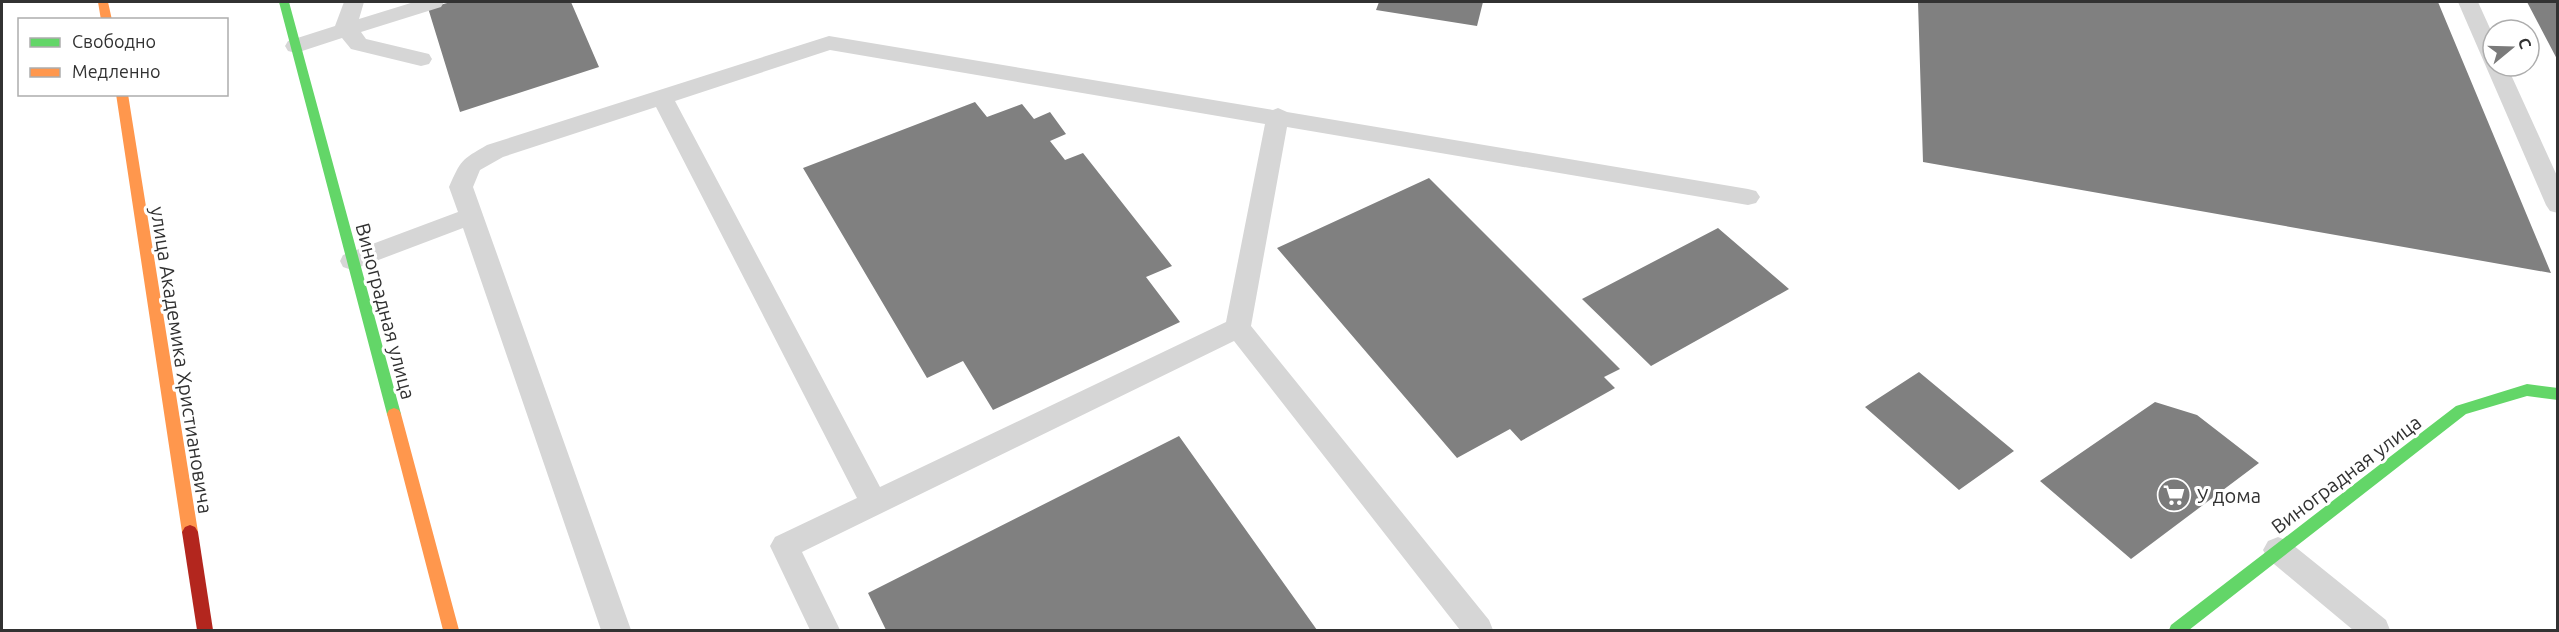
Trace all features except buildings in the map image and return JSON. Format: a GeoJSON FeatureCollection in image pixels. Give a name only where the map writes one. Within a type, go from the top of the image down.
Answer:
{"type":"FeatureCollection","features":[{"type":"Feature","properties":{"kind":"street"},"geometry":{"type":"LineString","coordinates":[[103,2],[107,18]]}},
{"type":"Feature","properties":{"kind":"street","name":"Виноградная улица"},"geometry":{"type":"LineString","coordinates":[[284,2],[451,630]]}},
{"type":"Feature","properties":{"kind":"street","name":"улица Академика Христиановича"},"geometry":{"type":"LineString","coordinates":[[122,96],[205,630]]}},
{"type":"Feature","properties":{"kind":"street","name":"Виноградная улица"},"geometry":{"type":"LineString","coordinates":[[2177,630],[2461,410],[2526,390],[2558,394]]}},
{"type":"Feature","properties":{"kind":"lane"},"geometry":{"type":"LineString","coordinates":[[345,28],[354,2]]}},
{"type":"Feature","properties":{"kind":"lane"},"geometry":{"type":"LineString","coordinates":[[296,46],[345,28],[434,2]]}},
{"type":"Feature","properties":{"kind":"lane"},"geometry":{"type":"LineString","coordinates":[[2468,2],[2481,31]]}},
{"type":"Feature","properties":{"kind":"lane"},"geometry":{"type":"LineString","coordinates":[[345,28],[359,44],[421,59]]}},
{"type":"Feature","properties":{"kind":"lane"},"geometry":{"type":"LineString","coordinates":[[616,630],[461,187],[470,165],[495,151],[829,43],[1278,116],[1748,197]]}},
{"type":"Feature","properties":{"kind":"lane"},"geometry":{"type":"LineString","coordinates":[[2501,78],[2558,205]]}},
{"type":"Feature","properties":{"kind":"lane"},"geometry":{"type":"LineString","coordinates":[[661,96],[873,503]]}},
{"type":"Feature","properties":{"kind":"lane"},"geometry":{"type":"LineString","coordinates":[[1278,116],[1238,328],[1478,630]]}},
{"type":"Feature","properties":{"kind":"lane"},"geometry":{"type":"LineString","coordinates":[[352,261],[471,216]]}},
{"type":"Feature","properties":{"kind":"lane"},"geometry":{"type":"LineString","coordinates":[[825,630],[785,546],[1238,328]]}},
{"type":"Feature","properties":{"kind":"lane"},"geometry":{"type":"LineString","coordinates":[[2278,550],[2375,630]]}},
{"type":"Feature","properties":{"kind":"traffic: fast"},"geometry":{"type":"LineString","coordinates":[[284,2],[394,414]]}},
{"type":"Feature","properties":{"kind":"traffic: fast"},"geometry":{"type":"LineString","coordinates":[[2177,630],[2461,410],[2527,390],[2558,394]]}},
{"type":"Feature","properties":{"kind":"traffic: slow"},"geometry":{"type":"LineString","coordinates":[[103,2],[107,18]]}},
{"type":"Feature","properties":{"kind":"traffic: slow"},"geometry":{"type":"LineString","coordinates":[[122,96],[190,532]]}},
{"type":"Feature","properties":{"kind":"traffic: slow"},"geometry":{"type":"LineString","coordinates":[[394,414],[451,630]]}},
{"type":"Feature","properties":{"kind":"traffic: jam"},"geometry":{"type":"LineString","coordinates":[[190,532],[205,630]]}},
{"type":"Feature","properties":{"kind":"place","name":"У дома"},"geometry":{"type":"Point","coordinates":[2174,495]}}]}
